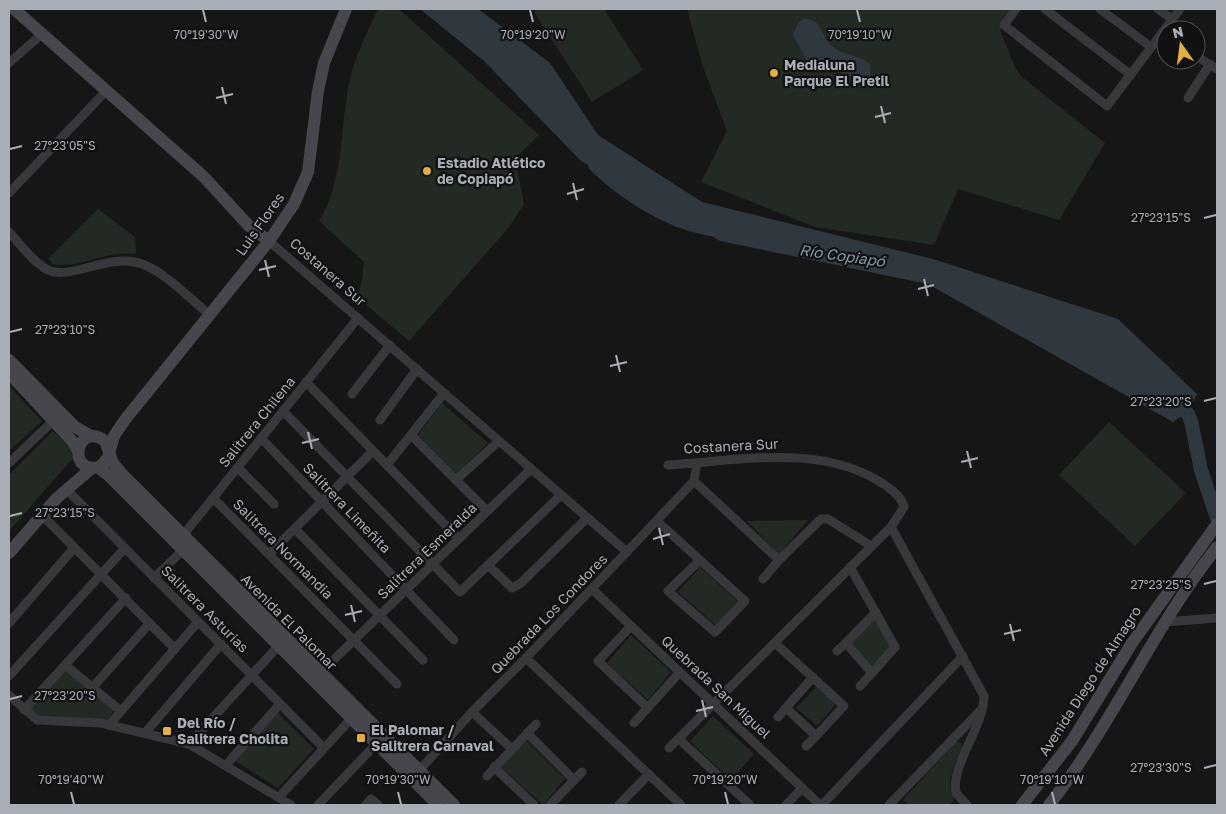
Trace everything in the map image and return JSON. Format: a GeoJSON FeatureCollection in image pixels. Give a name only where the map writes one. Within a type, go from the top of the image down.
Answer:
{"type":"FeatureCollection","features":[{"type":"Feature","properties":{"kind":"street","name":"Costanera Sur"},"geometry":{"type":"LineString","coordinates":[[14,9],[204,177],[249,226],[390,345],[627,552]]}},
{"type":"Feature","properties":{"kind":"street","name":"Luis Flores"},"geometry":{"type":"LineString","coordinates":[[110,452],[114,436],[124,421],[269,241],[286,217],[301,190],[308,172],[318,91],[324,63],[346,9]]}},
{"type":"Feature","properties":{"kind":"street"},"geometry":{"type":"LineString","coordinates":[[1016,9],[1004,25],[1107,106],[1180,9]]}},
{"type":"Feature","properties":{"kind":"street"},"geometry":{"type":"LineString","coordinates":[[1045,9],[1131,75]]}},
{"type":"Feature","properties":{"kind":"street"},"geometry":{"type":"LineString","coordinates":[[1100,9],[1151,47]]}},
{"type":"Feature","properties":{"kind":"street"},"geometry":{"type":"LineString","coordinates":[[1158,9],[1172,19]]}},
{"type":"Feature","properties":{"kind":"street"},"geometry":{"type":"LineString","coordinates":[[9,63],[43,33]]}},
{"type":"Feature","properties":{"kind":"street"},"geometry":{"type":"LineString","coordinates":[[1188,98],[1214,66]]}},
{"type":"Feature","properties":{"kind":"street"},"geometry":{"type":"LineString","coordinates":[[9,193],[107,90]]}},
{"type":"Feature","properties":{"kind":"street"},"geometry":{"type":"LineString","coordinates":[[9,232],[40,265],[56,272],[71,271],[111,261],[142,264],[158,272],[210,315]]}},
{"type":"Feature","properties":{"kind":"street","name":"Salitrera Chilena"},"geometry":{"type":"LineString","coordinates":[[154,578],[213,498],[358,318]]}},
{"type":"Feature","properties":{"kind":"street"},"geometry":{"type":"LineString","coordinates":[[352,394],[390,345]]}},
{"type":"Feature","properties":{"kind":"street"},"geometry":{"type":"LineString","coordinates":[[9,360],[75,427],[105,441],[110,452],[105,464],[95,468],[66,489],[9,553]]}},
{"type":"Feature","properties":{"kind":"street"},"geometry":{"type":"LineString","coordinates":[[380,420],[417,369]]}},
{"type":"Feature","properties":{"kind":"street"},"geometry":{"type":"LineString","coordinates":[[9,373],[73,442],[84,465],[95,468]]}},
{"type":"Feature","properties":{"kind":"street"},"geometry":{"type":"LineString","coordinates":[[306,382],[459,539]]}},
{"type":"Feature","properties":{"kind":"street"},"geometry":{"type":"LineString","coordinates":[[387,465],[444,393]]}},
{"type":"Feature","properties":{"kind":"street"},"geometry":{"type":"LineString","coordinates":[[283,412],[460,592],[560,495]]}},
{"type":"Feature","properties":{"kind":"street"},"geometry":{"type":"LineString","coordinates":[[9,463],[53,421]]}},
{"type":"Feature","properties":{"kind":"street","name":"Luis Flores"},"geometry":{"type":"LineString","coordinates":[[95,436],[110,433],[124,421]]}},
{"type":"Feature","properties":{"kind":"street"},"geometry":{"type":"LineString","coordinates":[[411,434],[487,511]]}},
{"type":"Feature","properties":{"kind":"street"},"geometry":{"type":"LineString","coordinates":[[43,513],[73,471],[82,441],[95,436]]}},
{"type":"Feature","properties":{"kind":"street","name":"Salitrera Limeñita"},"geometry":{"type":"LineString","coordinates":[[261,438],[454,640]]}},
{"type":"Feature","properties":{"kind":"street"},"geometry":{"type":"LineString","coordinates":[[456,480],[499,441]]}},
{"type":"Feature","properties":{"kind":"street"},"geometry":{"type":"LineString","coordinates":[[269,554],[373,451]]}},
{"type":"Feature","properties":{"kind":"street","name":"Avenida El Palomar"},"geometry":{"type":"LineString","coordinates":[[110,452],[117,469],[180,543]]}},
{"type":"Feature","properties":{"kind":"street","name":"Costanera Sur"},"geometry":{"type":"LineString","coordinates":[[668,465],[768,457],[815,461],[852,468],[872,477],[903,501],[904,510],[891,527]]}},
{"type":"Feature","properties":{"kind":"street"},"geometry":{"type":"LineString","coordinates":[[697,463],[694,481],[778,560]]}},
{"type":"Feature","properties":{"kind":"street","name":"Avenida El Palomar"},"geometry":{"type":"LineString","coordinates":[[95,468],[108,474],[282,642],[376,744],[454,805]]}},
{"type":"Feature","properties":{"kind":"street"},"geometry":{"type":"LineString","coordinates":[[238,468],[274,504]]}},
{"type":"Feature","properties":{"kind":"street","name":"Salitrera Esmeralda"},"geometry":{"type":"LineString","coordinates":[[320,673],[531,469]]}},
{"type":"Feature","properties":{"kind":"street","name":"Quebrada Los Condores"},"geometry":{"type":"LineString","coordinates":[[416,775],[472,712],[526,658],[694,481]]}},
{"type":"Feature","properties":{"kind":"street","name":"Salitrera Asturias"},"geometry":{"type":"LineString","coordinates":[[66,489],[324,748]]}},
{"type":"Feature","properties":{"kind":"street","name":"Salitrera Normandia"},"geometry":{"type":"LineString","coordinates":[[213,498],[397,684]]}},
{"type":"Feature","properties":{"kind":"street"},"geometry":{"type":"LineString","coordinates":[[43,513],[74,548],[175,648]]}},
{"type":"Feature","properties":{"kind":"street"},"geometry":{"type":"LineString","coordinates":[[488,565],[512,588],[521,583],[587,518]]}},
{"type":"Feature","properties":{"kind":"street"},"geometry":{"type":"LineString","coordinates":[[763,579],[778,560],[821,519],[828,519],[871,546]]}},
{"type":"Feature","properties":{"kind":"street"},"geometry":{"type":"LineString","coordinates":[[657,521],[745,601],[714,632],[668,591],[699,561]]}},
{"type":"Feature","properties":{"kind":"street","name":"Avenida Diego de Almagro"},"geometry":{"type":"LineString","coordinates":[[1022,805],[1066,749],[1132,643],[1217,524]]}},
{"type":"Feature","properties":{"kind":"street"},"geometry":{"type":"LineString","coordinates":[[669,748],[680,740],[891,527],[984,696],[984,707],[955,780],[956,793],[961,803]]}},
{"type":"Feature","properties":{"kind":"street"},"geometry":{"type":"LineString","coordinates":[[295,529],[423,660]]}},
{"type":"Feature","properties":{"kind":"street"},"geometry":{"type":"LineString","coordinates":[[1049,805],[1082,761],[1164,622],[1217,547]]}},
{"type":"Feature","properties":{"kind":"street"},"geometry":{"type":"LineString","coordinates":[[9,623],[74,548]]}},
{"type":"Feature","properties":{"kind":"street"},"geometry":{"type":"LineString","coordinates":[[9,676],[124,549]]}},
{"type":"Feature","properties":{"kind":"street"},"geometry":{"type":"LineString","coordinates":[[850,567],[895,648],[860,686]]}},
{"type":"Feature","properties":{"kind":"street","name":"Quebrada San Miguel"},"geometry":{"type":"LineString","coordinates":[[592,589],[821,805]]}},
{"type":"Feature","properties":{"kind":"street"},"geometry":{"type":"LineString","coordinates":[[24,710],[126,598]]}},
{"type":"Feature","properties":{"kind":"street"},"geometry":{"type":"LineString","coordinates":[[837,651],[876,612]]}},
{"type":"Feature","properties":{"kind":"street"},"geometry":{"type":"LineString","coordinates":[[1164,622],[1217,618]]}},
{"type":"Feature","properties":{"kind":"street"},"geometry":{"type":"LineString","coordinates":[[109,725],[198,622]]}},
{"type":"Feature","properties":{"kind":"street"},"geometry":{"type":"LineString","coordinates":[[92,688],[150,623]]}},
{"type":"Feature","properties":{"kind":"street"},"geometry":{"type":"LineString","coordinates":[[631,626],[598,661],[648,708]]}},
{"type":"Feature","properties":{"kind":"street"},"geometry":{"type":"LineString","coordinates":[[189,744],[282,642]]}},
{"type":"Feature","properties":{"kind":"street","name":"Avenida El Palomar"},"geometry":{"type":"LineString","coordinates":[[282,642],[320,673],[416,775],[438,805]]}},
{"type":"Feature","properties":{"kind":"street"},"geometry":{"type":"LineString","coordinates":[[846,643],[872,673]]}},
{"type":"Feature","properties":{"kind":"street"},"geometry":{"type":"LineString","coordinates":[[145,734],[221,644]]}},
{"type":"Feature","properties":{"kind":"street"},"geometry":{"type":"LineString","coordinates":[[776,644],[844,706],[806,746]]}},
{"type":"Feature","properties":{"kind":"street"},"geometry":{"type":"LineString","coordinates":[[821,805],[963,656]]}},
{"type":"Feature","properties":{"kind":"street"},"geometry":{"type":"LineString","coordinates":[[526,658],[681,805]]}},
{"type":"Feature","properties":{"kind":"street"},"geometry":{"type":"LineString","coordinates":[[65,665],[121,711]]}},
{"type":"Feature","properties":{"kind":"street"},"geometry":{"type":"LineString","coordinates":[[634,722],[680,672]]}},
{"type":"Feature","properties":{"kind":"street"},"geometry":{"type":"LineString","coordinates":[[778,717],[812,677]]}},
{"type":"Feature","properties":{"kind":"street"},"geometry":{"type":"LineString","coordinates":[[9,695],[37,720],[109,725],[189,744],[291,805]]}},
{"type":"Feature","properties":{"kind":"street"},"geometry":{"type":"LineString","coordinates":[[226,765],[280,704]]}},
{"type":"Feature","properties":{"kind":"street"},"geometry":{"type":"LineString","coordinates":[[894,804],[984,707]]}},
{"type":"Feature","properties":{"kind":"street"},"geometry":{"type":"LineString","coordinates":[[786,708],[816,736]]}},
{"type":"Feature","properties":{"kind":"street"},"geometry":{"type":"LineString","coordinates":[[472,712],[511,748]]}},
{"type":"Feature","properties":{"kind":"street"},"geometry":{"type":"LineString","coordinates":[[279,797],[352,718]]}},
{"type":"Feature","properties":{"kind":"street"},"geometry":{"type":"LineString","coordinates":[[487,776],[511,748],[536,724]]}},
{"type":"Feature","properties":{"kind":"street"},"geometry":{"type":"LineString","coordinates":[[526,733],[574,780]]}},
{"type":"Feature","properties":{"kind":"street"},"geometry":{"type":"LineString","coordinates":[[955,737],[960,737],[970,744]]}},
{"type":"Feature","properties":{"kind":"street"},"geometry":{"type":"LineString","coordinates":[[680,740],[750,805]]}},
{"type":"Feature","properties":{"kind":"street"},"geometry":{"type":"LineString","coordinates":[[318,805],[376,744]]}},
{"type":"Feature","properties":{"kind":"street"},"geometry":{"type":"LineString","coordinates":[[1066,749],[1082,761]]}},
{"type":"Feature","properties":{"kind":"street"},"geometry":{"type":"LineString","coordinates":[[494,767],[534,805]]}},
{"type":"Feature","properties":{"kind":"street"},"geometry":{"type":"LineString","coordinates":[[550,805],[582,772]]}},
{"type":"Feature","properties":{"kind":"street"},"geometry":{"type":"LineString","coordinates":[[619,805],[649,774]]}},
{"type":"Feature","properties":{"kind":"street"},"geometry":{"type":"LineString","coordinates":[[786,805],[802,788]]}},
{"type":"Feature","properties":{"kind":"street"},"geometry":{"type":"LineString","coordinates":[[366,805],[371,799],[378,805]]}},
{"type":"Feature","properties":{"kind":"shaded area","name":"Estadio Atlético de Copiapó"},"geometry":{"type":"Polygon","coordinates":[[[378,9],[399,9],[539,135],[515,158],[524,204],[509,227],[409,341],[357,297],[362,281],[364,262],[319,221],[333,189],[337,172],[351,74],[361,45],[378,9]]]}},
{"type":"Feature","properties":{"kind":"shaded area"},"geometry":{"type":"Polygon","coordinates":[[[538,9],[604,9],[643,70],[592,102],[534,12],[538,9]]]}},
{"type":"Feature","properties":{"kind":"shaded area"},"geometry":{"type":"Polygon","coordinates":[[[687,9],[1013,9],[1000,30],[1016,69],[1022,77],[1105,143],[1059,220],[958,189],[934,245],[815,227],[701,182],[727,131],[703,67],[687,9]]]}},
{"type":"Feature","properties":{"kind":"shaded area"},"geometry":{"type":"Polygon","coordinates":[[[98,209],[135,237],[136,254],[125,253],[73,264],[53,264],[48,259],[98,209]]]}},
{"type":"Feature","properties":{"kind":"shaded area"},"geometry":{"type":"Polygon","coordinates":[[[9,386],[42,421],[9,451],[9,386]]]}},
{"type":"Feature","properties":{"kind":"shaded area"},"geometry":{"type":"Polygon","coordinates":[[[442,403],[488,443],[457,474],[418,435],[442,403]]]}},
{"type":"Feature","properties":{"kind":"shaded area"},"geometry":{"type":"Polygon","coordinates":[[[1109,422],[1186,493],[1135,546],[1059,475],[1109,422]]]}},
{"type":"Feature","properties":{"kind":"shaded area"},"geometry":{"type":"Polygon","coordinates":[[[53,431],[70,448],[73,458],[9,531],[9,475],[53,431]]]}},
{"type":"Feature","properties":{"kind":"shaded area"},"geometry":{"type":"Polygon","coordinates":[[[808,520],[779,554],[747,521],[808,520]]]}},
{"type":"Feature","properties":{"kind":"shaded area"},"geometry":{"type":"Polygon","coordinates":[[[700,567],[738,602],[716,625],[678,592],[700,567]]]}},
{"type":"Feature","properties":{"kind":"shaded area"},"geometry":{"type":"Polygon","coordinates":[[[875,619],[891,647],[872,666],[852,643],[875,619]]]}},
{"type":"Feature","properties":{"kind":"shaded area"},"geometry":{"type":"Polygon","coordinates":[[[631,635],[671,672],[648,700],[607,663],[631,635]]]}},
{"type":"Feature","properties":{"kind":"shaded area"},"geometry":{"type":"Polygon","coordinates":[[[64,669],[114,710],[108,719],[38,716],[30,709],[64,669]]]}},
{"type":"Feature","properties":{"kind":"shaded area"},"geometry":{"type":"Polygon","coordinates":[[[816,687],[836,704],[817,726],[796,708],[816,687]]]}},
{"type":"Feature","properties":{"kind":"shaded area"},"geometry":{"type":"Polygon","coordinates":[[[278,713],[314,749],[278,788],[235,761],[278,713]]]}},
{"type":"Feature","properties":{"kind":"shaded area"},"geometry":{"type":"Polygon","coordinates":[[[713,716],[754,754],[731,780],[690,741],[713,716]]]}},
{"type":"Feature","properties":{"kind":"shaded area"},"geometry":{"type":"Polygon","coordinates":[[[526,740],[565,779],[543,805],[501,767],[526,740]]]}},
{"type":"Feature","properties":{"kind":"shaded area"},"geometry":{"type":"Polygon","coordinates":[[[956,742],[961,742],[963,746],[950,779],[951,792],[954,799],[950,805],[909,805],[903,800],[956,742]]]}},
{"type":"Feature","properties":{"kind":"water"},"geometry":{"type":"Polygon","coordinates":[[[420,9],[478,9],[550,63],[598,135],[702,202],[933,259],[1118,319],[1197,394],[1187,412],[1173,422],[928,284],[720,241],[581,161],[484,61],[420,9]]]}},
{"type":"Feature","properties":{"kind":"water"},"geometry":{"type":"Polygon","coordinates":[[[804,19],[815,21],[827,41],[835,49],[860,58],[870,64],[870,76],[861,81],[829,68],[815,68],[809,65],[793,35],[799,22],[804,19]]]}},
{"type":"Feature","properties":{"kind":"waterway","name":"Río Copiapó"},"geometry":{"type":"LineString","coordinates":[[595,165],[633,196],[648,205],[679,220],[710,229]]}},
{"type":"Feature","properties":{"kind":"waterway","name":"Río Copiapó"},"geometry":{"type":"LineString","coordinates":[[1174,399],[1188,414],[1191,421],[1201,470],[1217,518]]}},
{"type":"Feature","properties":{"kind":"place","name":"Medialuna Parque El Pretil"},"geometry":{"type":"Point","coordinates":[774,73]}},
{"type":"Feature","properties":{"kind":"place","name":"Estadio Atlético de Copiapó"},"geometry":{"type":"Point","coordinates":[427,171]}},
{"type":"Feature","properties":{"kind":"place","name":"Del Río / Salitrera Cholita"},"geometry":{"type":"Point","coordinates":[167,731]}},
{"type":"Feature","properties":{"kind":"place","name":"El Palomar / Salitrera Carnaval"},"geometry":{"type":"Point","coordinates":[361,738]}}]}
